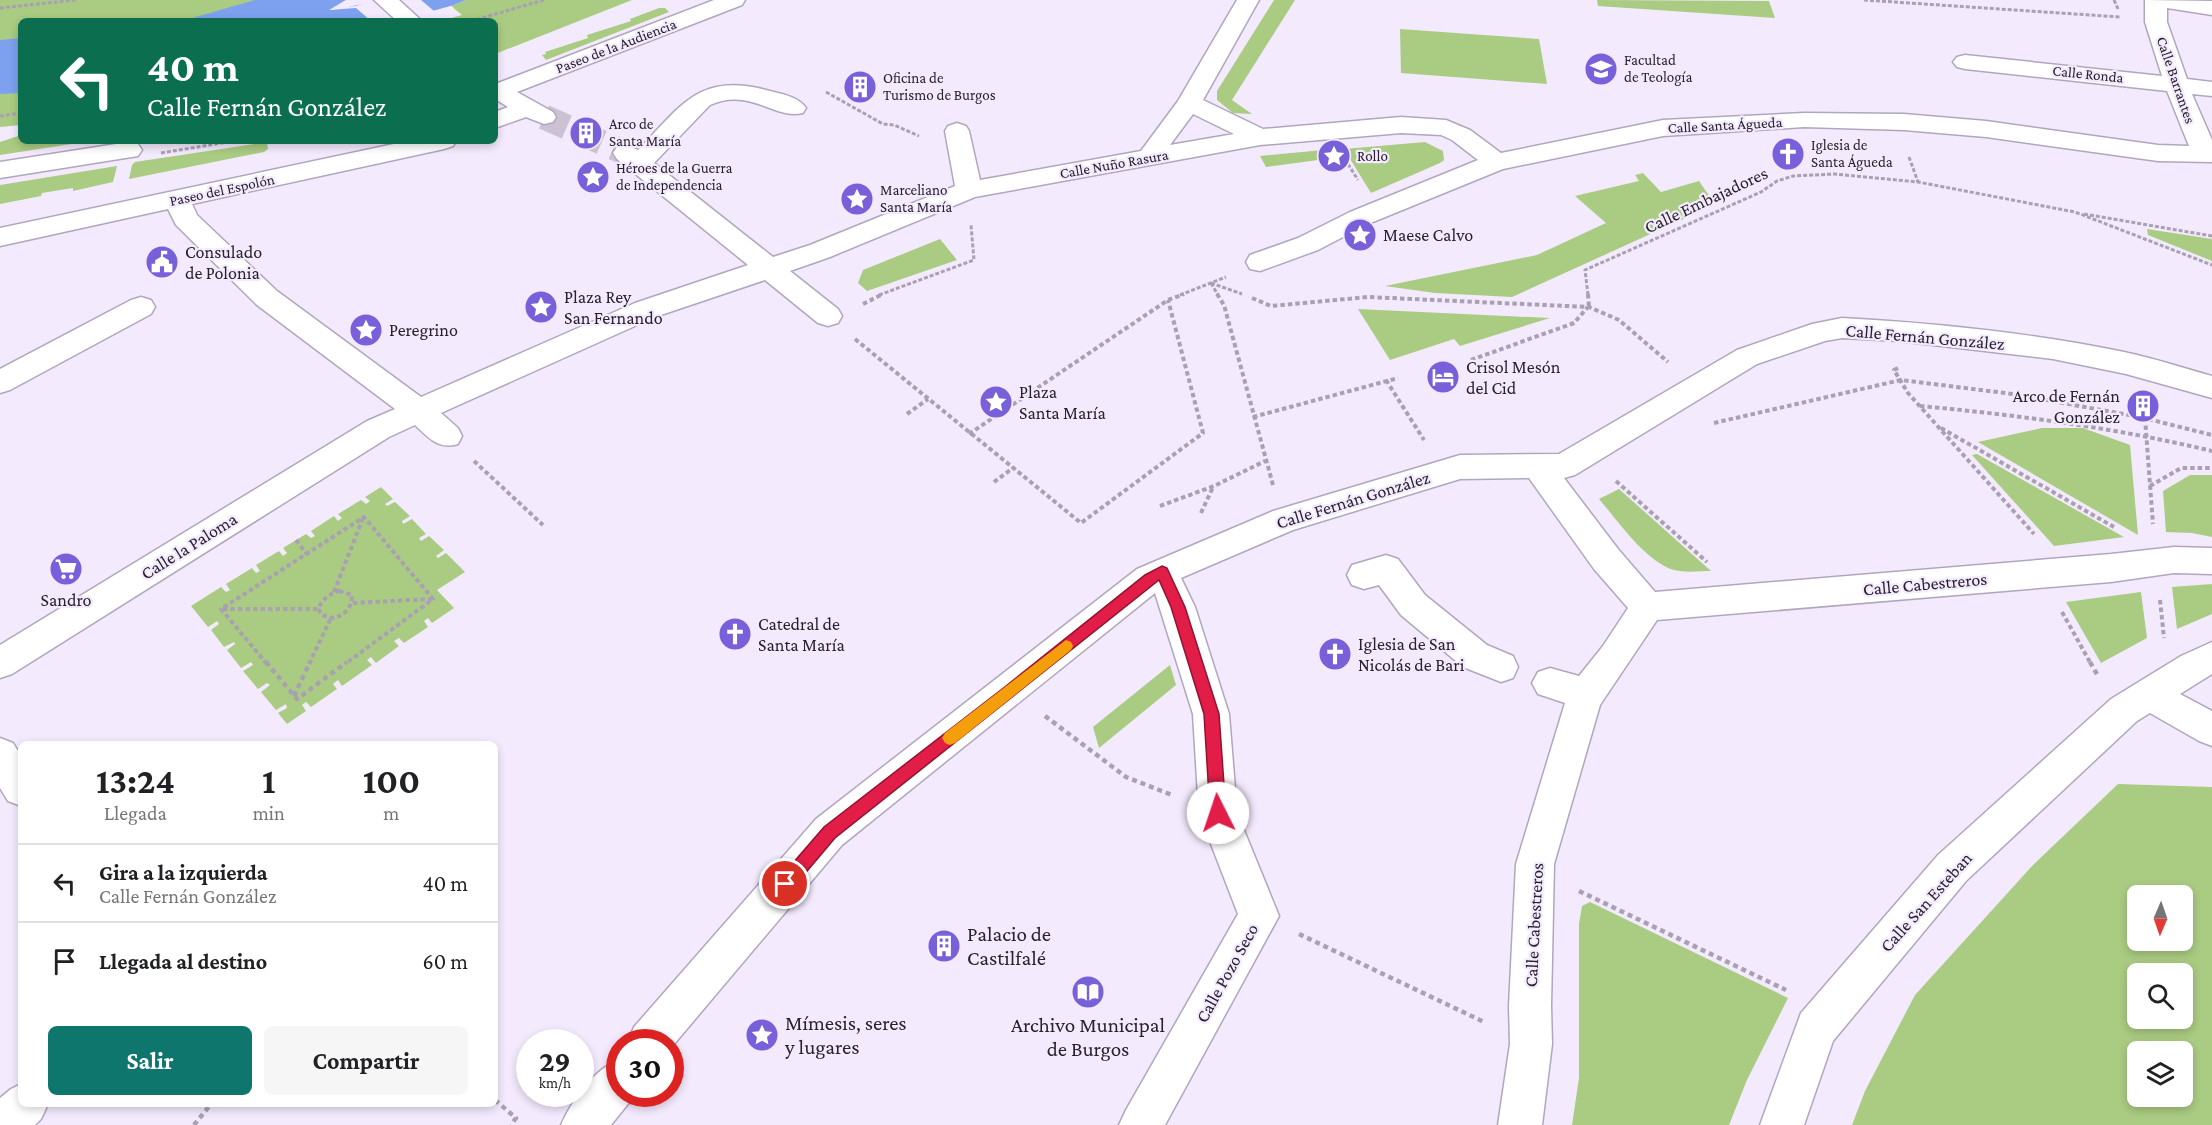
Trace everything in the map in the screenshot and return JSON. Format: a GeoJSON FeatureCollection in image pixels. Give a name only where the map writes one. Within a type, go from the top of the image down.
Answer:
{"type":"FeatureCollection","features":[{"type":"Feature","properties":{"kind":"street"},"geometry":{"type":"LineString","coordinates":[[385,0],[407,18]]}},
{"type":"Feature","properties":{"kind":"street","name":"Paseo de la Audiencia"},"geometry":{"type":"LineString","coordinates":[[498,89],[734,0]]}},
{"type":"Feature","properties":{"kind":"street"},"geometry":{"type":"LineString","coordinates":[[1149,157],[1189,103],[1248,0]]}},
{"type":"Feature","properties":{"kind":"street"},"geometry":{"type":"LineString","coordinates":[[2157,0],[2212,9]]}},
{"type":"Feature","properties":{"kind":"street","name":"Calle Barrantes"},"geometry":{"type":"LineString","coordinates":[[2157,0],[2156,22],[2176,83],[2198,141],[2212,153]]}},
{"type":"Feature","properties":{"kind":"street","name":"Calle Ronda"},"geometry":{"type":"LineString","coordinates":[[1965,62],[2176,83],[2212,89]]}},
{"type":"Feature","properties":{"kind":"street"},"geometry":{"type":"LineString","coordinates":[[498,91],[535,112],[498,120]]}},
{"type":"Feature","properties":{"kind":"street"},"geometry":{"type":"LineString","coordinates":[[787,104],[734,92],[707,97],[633,158],[770,268],[841,313]]}},
{"type":"Feature","properties":{"kind":"street","name":"Calle Nuño Rasura"},"geometry":{"type":"LineString","coordinates":[[1189,103],[1260,137]]}},
{"type":"Feature","properties":{"kind":"street","name":"Calle Santa Águeda"},"geometry":{"type":"LineString","coordinates":[[1260,262],[1308,244],[1359,218],[1496,162],[1663,128],[1804,120],[1916,123],[1986,129],[2158,153],[2212,153]]}},
{"type":"Feature","properties":{"kind":"street","name":"Calle Nuño Rasura"},"geometry":{"type":"LineString","coordinates":[[770,268],[820,251],[969,190],[1260,137],[1428,125],[1446,128],[1461,135],[1496,162]]}},
{"type":"Feature","properties":{"kind":"street"},"geometry":{"type":"LineString","coordinates":[[957,131],[969,190]]}},
{"type":"Feature","properties":{"kind":"street","name":"Paseo del Espolón"},"geometry":{"type":"LineString","coordinates":[[0,237],[430,144]]}},
{"type":"Feature","properties":{"kind":"street"},"geometry":{"type":"LineString","coordinates":[[0,170],[129,150]]}},
{"type":"Feature","properties":{"kind":"street"},"geometry":{"type":"LineString","coordinates":[[178,200],[185,219],[267,298],[418,411],[447,436]]}},
{"type":"Feature","properties":{"kind":"street"},"geometry":{"type":"LineString","coordinates":[[418,411],[645,310],[770,268]]}},
{"type":"Feature","properties":{"kind":"street"},"geometry":{"type":"LineString","coordinates":[[0,382],[141,306]]}},
{"type":"Feature","properties":{"kind":"street","name":"Calle Fernán González"},"geometry":{"type":"LineString","coordinates":[[660,1029],[830,832],[1149,579],[1284,520],[1460,467],[1564,466],[1748,357],[1798,338],[1842,328],[1898,331],[2053,349],[2126,363],[2212,387]]}},
{"type":"Feature","properties":{"kind":"street","name":"Calle la Paloma"},"geometry":{"type":"LineString","coordinates":[[0,663],[378,429],[418,411]]}},
{"type":"Feature","properties":{"kind":"street"},"geometry":{"type":"LineString","coordinates":[[1538,467],[1606,559],[1647,607]]}},
{"type":"Feature","properties":{"kind":"street","name":"Calle Cabestreros"},"geometry":{"type":"LineString","coordinates":[[1520,1125],[1531,1044],[1530,1006],[1535,870],[1551,805],[1588,694],[1647,607],[2100,569],[2174,560],[2209,562]]}},
{"type":"Feature","properties":{"kind":"street"},"geometry":{"type":"LineString","coordinates":[[1364,575],[1386,569],[1413,605],[1475,656],[1501,667]]}},
{"type":"Feature","properties":{"kind":"street","name":"Calle Pozo Seco"},"geometry":{"type":"LineString","coordinates":[[1141,1125],[1259,916],[1218,813],[1211,714],[1178,607],[1162,572]]}},
{"type":"Feature","properties":{"kind":"street","name":"Calle San Esteban"},"geometry":{"type":"LineString","coordinates":[[1782,1125],[1816,1029],[1952,868],[2124,710],[2212,657]]}},
{"type":"Feature","properties":{"kind":"street"},"geometry":{"type":"LineString","coordinates":[[1550,683],[1588,694]]}},
{"type":"Feature","properties":{"kind":"street"},"geometry":{"type":"LineString","coordinates":[[2149,694],[2212,730]]}},
{"type":"Feature","properties":{"kind":"street"},"geometry":{"type":"LineString","coordinates":[[0,755],[18,784]]}},
{"type":"Feature","properties":{"kind":"street"},"geometry":{"type":"LineString","coordinates":[[583,1125],[606,1097]]}},
{"type":"Feature","properties":{"kind":"street"},"geometry":{"type":"LineString","coordinates":[[2,1125],[23,1107]]}},
{"type":"Feature","properties":{"kind":"path"},"geometry":{"type":"LineString","coordinates":[[0,9],[76,0]]}},
{"type":"Feature","properties":{"kind":"path"},"geometry":{"type":"LineString","coordinates":[[481,18],[544,0]]}},
{"type":"Feature","properties":{"kind":"path"},"geometry":{"type":"LineString","coordinates":[[1864,0],[2122,17]]}},
{"type":"Feature","properties":{"kind":"path"},"geometry":{"type":"LineString","coordinates":[[787,104],[812,84],[883,124],[894,125]]}},
{"type":"Feature","properties":{"kind":"path"},"geometry":{"type":"LineString","coordinates":[[0,116],[18,113]]}},
{"type":"Feature","properties":{"kind":"path"},"geometry":{"type":"LineString","coordinates":[[129,150],[126,158],[215,144]]}},
{"type":"Feature","properties":{"kind":"path"},"geometry":{"type":"LineString","coordinates":[[1346,161],[1362,188]]}},
{"type":"Feature","properties":{"kind":"path"},"geometry":{"type":"LineString","coordinates":[[1915,173],[1918,182]]}},
{"type":"Feature","properties":{"kind":"path","name":"Calle Embajadores"},"geometry":{"type":"LineString","coordinates":[[1589,307],[1585,270],[1725,209],[1793,176],[1834,174],[1918,182],[2075,212],[2212,265]]}},
{"type":"Feature","properties":{"kind":"path"},"geometry":{"type":"LineString","coordinates":[[841,313],[874,297],[974,260],[969,190]]}},
{"type":"Feature","properties":{"kind":"path"},"geometry":{"type":"LineString","coordinates":[[2075,212],[2212,236]]}},
{"type":"Feature","properties":{"kind":"path"},"geometry":{"type":"LineString","coordinates":[[969,434],[1168,300],[1211,283],[1224,305],[1265,461],[1284,520]]}},
{"type":"Feature","properties":{"kind":"path"},"geometry":{"type":"LineString","coordinates":[[1280,306],[1368,297],[1589,307],[1619,320],[1669,363]]}},
{"type":"Feature","properties":{"kind":"path"},"geometry":{"type":"LineString","coordinates":[[885,364],[1082,523],[1203,433],[1168,300]]}},
{"type":"Feature","properties":{"kind":"path"},"geometry":{"type":"LineString","coordinates":[[1471,360],[1574,323],[1589,307]]}},
{"type":"Feature","properties":{"kind":"path"},"geometry":{"type":"LineString","coordinates":[[1894,370],[1920,406],[2040,542]]}},
{"type":"Feature","properties":{"kind":"path"},"geometry":{"type":"LineString","coordinates":[[1253,417],[1398,378]]}},
{"type":"Feature","properties":{"kind":"path"},"geometry":{"type":"LineString","coordinates":[[1386,380],[1427,444]]}},
{"type":"Feature","properties":{"kind":"path"},"geometry":{"type":"LineString","coordinates":[[1711,424],[1901,380],[2013,394],[2145,418],[2212,435]]}},
{"type":"Feature","properties":{"kind":"path"},"geometry":{"type":"LineString","coordinates":[[907,414],[928,399]]}},
{"type":"Feature","properties":{"kind":"path"},"geometry":{"type":"LineString","coordinates":[[1920,406],[2011,414],[2146,434],[2212,451]]}},
{"type":"Feature","properties":{"kind":"path"},"geometry":{"type":"LineString","coordinates":[[2145,418],[2153,529]]}},
{"type":"Feature","properties":{"kind":"path"},"geometry":{"type":"LineString","coordinates":[[1938,426],[2119,529]]}},
{"type":"Feature","properties":{"kind":"path"},"geometry":{"type":"LineString","coordinates":[[1160,506],[1214,486],[1265,461]]}},
{"type":"Feature","properties":{"kind":"path"},"geometry":{"type":"LineString","coordinates":[[994,482],[1013,468]]}},
{"type":"Feature","properties":{"kind":"path"},"geometry":{"type":"LineString","coordinates":[[2150,486],[2181,468],[2212,468]]}},
{"type":"Feature","properties":{"kind":"path"},"geometry":{"type":"LineString","coordinates":[[483,471],[543,525]]}},
{"type":"Feature","properties":{"kind":"path"},"geometry":{"type":"LineString","coordinates":[[1611,476],[1714,569]]}},
{"type":"Feature","properties":{"kind":"path"},"geometry":{"type":"LineString","coordinates":[[1206,506],[1214,486]]}},
{"type":"Feature","properties":{"kind":"path"},"geometry":{"type":"LineString","coordinates":[[221,609],[364,517]]}},
{"type":"Feature","properties":{"kind":"path"},"geometry":{"type":"LineString","coordinates":[[364,517],[334,592],[322,601],[318,609],[321,616],[331,618],[342,615],[353,603],[433,599]]}},
{"type":"Feature","properties":{"kind":"path"},"geometry":{"type":"LineString","coordinates":[[364,517],[433,599]]}},
{"type":"Feature","properties":{"kind":"path"},"geometry":{"type":"LineString","coordinates":[[296,540],[307,554]]}},
{"type":"Feature","properties":{"kind":"path"},"geometry":{"type":"LineString","coordinates":[[334,592],[352,595],[353,603]]}},
{"type":"Feature","properties":{"kind":"path"},"geometry":{"type":"LineString","coordinates":[[2159,593],[2165,644]]}},
{"type":"Feature","properties":{"kind":"path"},"geometry":{"type":"LineString","coordinates":[[221,609],[297,699],[433,599]]}},
{"type":"Feature","properties":{"kind":"path"},"geometry":{"type":"LineString","coordinates":[[221,609],[318,609]]}},
{"type":"Feature","properties":{"kind":"path"},"geometry":{"type":"LineString","coordinates":[[2060,609],[2100,680]]}},
{"type":"Feature","properties":{"kind":"path"},"geometry":{"type":"LineString","coordinates":[[294,696],[331,618]]}},
{"type":"Feature","properties":{"kind":"path"},"geometry":{"type":"LineString","coordinates":[[1011,690],[1126,777]]}},
{"type":"Feature","properties":{"kind":"path"},"geometry":{"type":"LineString","coordinates":[[1535,870],[1792,993]]}},
{"type":"Feature","properties":{"kind":"path"},"geometry":{"type":"LineString","coordinates":[[1259,916],[1531,1044]]}},
{"type":"Feature","properties":{"kind":"path"},"geometry":{"type":"LineString","coordinates":[[498,1103],[516,1118],[511,1125]]}},
{"type":"Feature","properties":{"kind":"path"},"geometry":{"type":"LineString","coordinates":[[195,1125],[208,1107]]}},
{"type":"Feature","properties":{"kind":"green space"},"geometry":{"type":"Polygon","coordinates":[[[0,0],[346,0],[330,10],[360,18],[18,18],[18,125],[0,127],[0,0]]]}},
{"type":"Feature","properties":{"kind":"green space"},"geometry":{"type":"Polygon","coordinates":[[[466,0],[632,0],[498,53],[498,18],[452,18],[462,15],[451,6],[466,0]]]}},
{"type":"Feature","properties":{"kind":"green space"},"geometry":{"type":"Polygon","coordinates":[[[1274,0],[1295,0],[1232,100],[1252,114],[1233,113],[1217,100],[1217,91],[1274,0]]]}},
{"type":"Feature","properties":{"kind":"green space"},"geometry":{"type":"Polygon","coordinates":[[[1597,0],[1769,1],[1775,18],[1598,6],[1597,0]]]}},
{"type":"Feature","properties":{"kind":"green space"},"geometry":{"type":"Polygon","coordinates":[[[665,8],[669,12],[546,60],[542,55],[588,38],[587,35],[631,21],[630,19],[665,8]]]}},
{"type":"Feature","properties":{"kind":"green space"},"geometry":{"type":"Polygon","coordinates":[[[1400,29],[1539,39],[1547,84],[1401,73],[1400,29]]]}},
{"type":"Feature","properties":{"kind":"green space"},"geometry":{"type":"Polygon","coordinates":[[[18,136],[18,144],[72,144],[0,155],[0,142],[18,136]]]}},
{"type":"Feature","properties":{"kind":"green space"},"geometry":{"type":"Polygon","coordinates":[[[1425,142],[1443,151],[1444,160],[1371,193],[1344,149],[1425,142]]]}},
{"type":"Feature","properties":{"kind":"green space"},"geometry":{"type":"Polygon","coordinates":[[[254,144],[267,144],[268,149],[264,152],[129,179],[132,165],[135,162],[254,144]]]}},
{"type":"Feature","properties":{"kind":"green space"},"geometry":{"type":"Polygon","coordinates":[[[1334,149],[1340,157],[1266,167],[1260,156],[1334,149]]]}},
{"type":"Feature","properties":{"kind":"green space"},"geometry":{"type":"Polygon","coordinates":[[[117,166],[113,182],[73,191],[73,188],[42,193],[41,196],[0,204],[0,185],[117,166]]]}},
{"type":"Feature","properties":{"kind":"green space"},"geometry":{"type":"Polygon","coordinates":[[[1643,173],[1661,192],[1699,181],[1710,197],[1712,206],[1512,297],[1435,293],[1385,286],[1537,255],[1606,223],[1575,196],[1639,181],[1635,175],[1643,173]]]}},
{"type":"Feature","properties":{"kind":"green space"},"geometry":{"type":"Polygon","coordinates":[[[2147,229],[2212,239],[2212,261],[2148,235],[2147,229]]]}},
{"type":"Feature","properties":{"kind":"green space"},"geometry":{"type":"Polygon","coordinates":[[[940,239],[957,260],[867,291],[858,283],[863,270],[940,239]]]}},
{"type":"Feature","properties":{"kind":"green space"},"geometry":{"type":"Polygon","coordinates":[[[1358,309],[1550,318],[1460,346],[1454,339],[1390,360],[1358,309]]]}},
{"type":"Feature","properties":{"kind":"green space"},"geometry":{"type":"Polygon","coordinates":[[[2042,428],[2083,428],[2130,445],[2138,535],[1978,442],[2042,428]]]}},
{"type":"Feature","properties":{"kind":"green space"},"geometry":{"type":"Polygon","coordinates":[[[1977,454],[2124,537],[2054,546],[1972,455],[1977,454]]]}},
{"type":"Feature","properties":{"kind":"green space"},"geometry":{"type":"Polygon","coordinates":[[[2190,475],[2212,475],[2212,537],[2192,533],[2166,532],[2163,491],[2190,475]]]}},
{"type":"Feature","properties":{"kind":"green space"},"geometry":{"type":"Polygon","coordinates":[[[381,487],[393,499],[385,504],[387,506],[395,502],[410,516],[402,521],[403,524],[412,519],[426,534],[419,538],[421,541],[429,536],[444,550],[436,556],[438,558],[446,553],[465,572],[437,590],[454,608],[432,623],[428,618],[424,621],[428,627],[404,643],[399,638],[394,641],[399,646],[376,663],[371,657],[367,660],[372,665],[342,686],[338,680],[333,684],[337,689],[311,707],[306,702],[302,705],[306,711],[287,724],[278,713],[287,708],[286,704],[276,710],[261,692],[270,685],[267,683],[258,689],[243,671],[253,665],[251,662],[241,668],[227,650],[235,644],[234,642],[224,647],[211,630],[219,624],[217,621],[208,627],[191,606],[221,587],[226,592],[230,590],[226,584],[252,568],[256,573],[260,571],[256,565],[279,551],[283,556],[287,553],[283,548],[306,534],[311,538],[315,536],[311,531],[334,516],[338,521],[342,518],[338,514],[361,500],[366,504],[370,501],[365,497],[381,487]]]}},
{"type":"Feature","properties":{"kind":"green space"},"geometry":{"type":"Polygon","coordinates":[[[1619,489],[1711,571],[1674,570],[1653,559],[1599,499],[1619,489]]]}},
{"type":"Feature","properties":{"kind":"green space"},"geometry":{"type":"Polygon","coordinates":[[[2212,584],[2212,614],[2177,629],[2172,587],[2212,584]]]}},
{"type":"Feature","properties":{"kind":"green space"},"geometry":{"type":"Polygon","coordinates":[[[2141,592],[2147,638],[2101,663],[2066,602],[2141,592]]]}},
{"type":"Feature","properties":{"kind":"green space"},"geometry":{"type":"Polygon","coordinates":[[[1170,665],[1176,685],[1099,748],[1093,727],[1170,665]]]}},
{"type":"Feature","properties":{"kind":"green space"},"geometry":{"type":"Polygon","coordinates":[[[2118,784],[2212,787],[2212,1125],[1852,1125],[1865,1091],[1915,995],[2033,865],[2118,784]]]}},
{"type":"Feature","properties":{"kind":"green space"},"geometry":{"type":"Polygon","coordinates":[[[1590,902],[1788,998],[1747,1080],[1729,1125],[1572,1125],[1579,1078],[1579,924],[1582,906],[1590,902]]]}},
{"type":"Feature","properties":{"kind":"water"},"geometry":{"type":"Polygon","coordinates":[[[255,0],[346,0],[331,10],[385,0],[466,0],[406,18],[192,18],[255,0]]]}},
{"type":"Feature","properties":{"kind":"water"},"geometry":{"type":"Polygon","coordinates":[[[18,38],[18,93],[0,94],[0,40],[18,38]]]}},
{"type":"Feature","properties":{"kind":"pier"},"geometry":{"type":"Polygon","coordinates":[[[346,0],[349,0],[341,7],[356,6],[375,0],[421,0],[434,11],[451,6],[454,8],[418,18],[368,18],[356,8],[329,10],[346,0]]]}},
{"type":"Feature","properties":{"kind":"tunnel"},"geometry":{"type":"LineString","coordinates":[[544,117],[626,153]]}},
{"type":"Feature","properties":{"kind":"slow traffic"},"geometry":{"type":"LineString","coordinates":[[950,738],[1066,646]]}},
{"type":"Feature","properties":{"kind":"place","name":"Facultad de Teología"},"geometry":{"type":"Point","coordinates":[1601,69]}},
{"type":"Feature","properties":{"kind":"place","name":"Oficina de Turismo de Burgos"},"geometry":{"type":"Point","coordinates":[860,87]}},
{"type":"Feature","properties":{"kind":"place","name":"Arco de Santa María"},"geometry":{"type":"Point","coordinates":[586,133]}},
{"type":"Feature","properties":{"kind":"place","name":"Iglesia de Santa Águeda"},"geometry":{"type":"Point","coordinates":[1788,154]}},
{"type":"Feature","properties":{"kind":"place","name":"Rollo"},"geometry":{"type":"Point","coordinates":[1334,156]}},
{"type":"Feature","properties":{"kind":"place","name":"Héroes de la Guerra de Independencia"},"geometry":{"type":"Point","coordinates":[593,177]}},
{"type":"Feature","properties":{"kind":"place","name":"Marceliano Santa María"},"geometry":{"type":"Point","coordinates":[857,199]}},
{"type":"Feature","properties":{"kind":"place","name":"Maese Calvo"},"geometry":{"type":"Point","coordinates":[1360,235]}},
{"type":"Feature","properties":{"kind":"place","name":"Consulado de Polonia"},"geometry":{"type":"Point","coordinates":[162,262]}},
{"type":"Feature","properties":{"kind":"place","name":"Plaza Rey San Fernando"},"geometry":{"type":"Point","coordinates":[541,307]}},
{"type":"Feature","properties":{"kind":"place","name":"Peregrino"},"geometry":{"type":"Point","coordinates":[366,330]}},
{"type":"Feature","properties":{"kind":"place","name":"Crisol Mesón del Cid"},"geometry":{"type":"Point","coordinates":[1443,377]}},
{"type":"Feature","properties":{"kind":"place","name":"Plaza Santa María"},"geometry":{"type":"Point","coordinates":[996,402]}},
{"type":"Feature","properties":{"kind":"place","name":"Arco de Fernán González"},"geometry":{"type":"Point","coordinates":[2143,406]}},
{"type":"Feature","properties":{"kind":"place","name":"Sandro"},"geometry":{"type":"Point","coordinates":[66,569]}},
{"type":"Feature","properties":{"kind":"place","name":"Catedral de Santa María"},"geometry":{"type":"Point","coordinates":[735,634]}},
{"type":"Feature","properties":{"kind":"place","name":"Iglesia de San Nicolás de Bari"},"geometry":{"type":"Point","coordinates":[1335,654]}},
{"type":"Feature","properties":{"kind":"place","name":"Palacio de Castilfalé"},"geometry":{"type":"Point","coordinates":[944,946]}},
{"type":"Feature","properties":{"kind":"place","name":"Archivo Municipal de Burgos"},"geometry":{"type":"Point","coordinates":[1088,992]}},
{"type":"Feature","properties":{"kind":"place","name":"Mímesis, seres y lugares"},"geometry":{"type":"Point","coordinates":[762,1035]}},
{"type":"Feature","properties":{"kind":"route"},"geometry":{"type":"LineString","coordinates":[[785,884],[830,832],[1149,579],[1162,572],[1178,607],[1211,714],[1218,813]]}}]}
